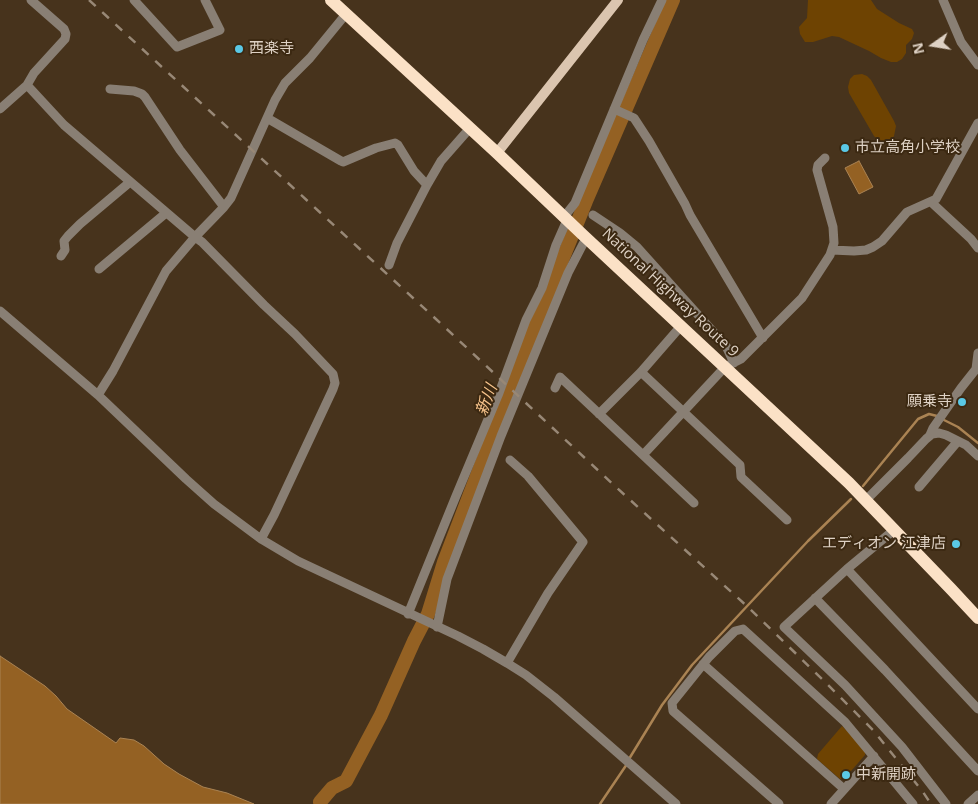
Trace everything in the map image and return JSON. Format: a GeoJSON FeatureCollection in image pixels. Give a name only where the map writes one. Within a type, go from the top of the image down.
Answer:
{"type":"FeatureCollection","features":[{"type":"Feature","properties":{"kind":"highway","name":"National Highway Route 9"},"geometry":{"type":"LineString","coordinates":[[341,6],[681,326],[730,365],[866,500],[978,618]]}},
{"type":"Feature","properties":{"kind":"main road"},"geometry":{"type":"LineString","coordinates":[[497,153],[618,0]]}},
{"type":"Feature","properties":{"kind":"street"},"geometry":{"type":"LineString","coordinates":[[0,109],[27,85],[34,73],[65,39],[64,29],[31,0]]}},
{"type":"Feature","properties":{"kind":"street"},"geometry":{"type":"LineString","coordinates":[[134,0],[177,47],[220,30],[206,0]]}},
{"type":"Feature","properties":{"kind":"street"},"geometry":{"type":"LineString","coordinates":[[411,615],[456,496],[500,393],[526,320],[542,288],[556,246],[616,109],[643,40],[662,0]]}},
{"type":"Feature","properties":{"kind":"street"},"geometry":{"type":"LineString","coordinates":[[943,0],[961,42],[978,66]]}},
{"type":"Feature","properties":{"kind":"street"},"geometry":{"type":"LineString","coordinates":[[98,395],[113,371],[166,271],[231,198],[275,100],[285,84],[310,58],[341,6]]}},
{"type":"Feature","properties":{"kind":"street"},"geometry":{"type":"LineString","coordinates":[[27,85],[64,125],[202,242],[333,374],[335,382],[333,389],[274,515],[261,538]]}},
{"type":"Feature","properties":{"kind":"street"},"geometry":{"type":"LineString","coordinates":[[110,89],[134,91],[145,97],[180,150],[224,207]]}},
{"type":"Feature","properties":{"kind":"street"},"geometry":{"type":"LineString","coordinates":[[616,109],[632,116],[649,141],[690,215],[763,338]]}},
{"type":"Feature","properties":{"kind":"street"},"geometry":{"type":"LineString","coordinates":[[266,118],[343,162],[376,148],[393,143],[396,144],[414,171],[427,185]]}},
{"type":"Feature","properties":{"kind":"street"},"geometry":{"type":"LineString","coordinates":[[832,250],[854,251],[873,247],[882,240],[907,212],[931,202],[938,196],[978,123]]}},
{"type":"Feature","properties":{"kind":"street"},"geometry":{"type":"LineString","coordinates":[[389,266],[397,243],[441,161],[470,128]]}},
{"type":"Feature","properties":{"kind":"street"},"geometry":{"type":"LineString","coordinates":[[643,455],[730,365],[741,359],[802,298],[832,250],[834,243],[833,227],[817,170],[818,165],[824,158]]}},
{"type":"Feature","properties":{"kind":"street"},"geometry":{"type":"LineString","coordinates":[[61,256],[65,250],[64,241],[68,236],[130,182]]}},
{"type":"Feature","properties":{"kind":"street"},"geometry":{"type":"LineString","coordinates":[[931,202],[971,239],[978,248]]}},
{"type":"Feature","properties":{"kind":"street"},"geometry":{"type":"LineString","coordinates":[[99,269],[166,213]]}},
{"type":"Feature","properties":{"kind":"street"},"geometry":{"type":"LineString","coordinates":[[593,215],[637,247],[726,346],[730,365]]}},
{"type":"Feature","properties":{"kind":"street"},"geometry":{"type":"LineString","coordinates":[[435,626],[446,579],[501,436],[568,273],[585,237]]}},
{"type":"Feature","properties":{"kind":"street"},"geometry":{"type":"LineString","coordinates":[[0,311],[98,395],[214,504],[298,562],[467,640],[526,675],[554,696],[676,804]]}},
{"type":"Feature","properties":{"kind":"street"},"geometry":{"type":"LineString","coordinates":[[599,414],[641,372],[681,326]]}},
{"type":"Feature","properties":{"kind":"street"},"geometry":{"type":"LineString","coordinates":[[866,500],[930,435],[976,369],[978,353]]}},
{"type":"Feature","properties":{"kind":"street"},"geometry":{"type":"LineString","coordinates":[[641,372],[740,465],[740,477],[787,520]]}},
{"type":"Feature","properties":{"kind":"street"},"geometry":{"type":"LineString","coordinates":[[555,388],[560,377],[694,503]]}},
{"type":"Feature","properties":{"kind":"street"},"geometry":{"type":"LineString","coordinates":[[930,435],[939,433],[946,435],[966,445],[978,456]]}},
{"type":"Feature","properties":{"kind":"street"},"geometry":{"type":"LineString","coordinates":[[919,487],[958,441]]}},
{"type":"Feature","properties":{"kind":"street"},"geometry":{"type":"LineString","coordinates":[[507,663],[548,593],[583,542],[528,476],[510,460]]}},
{"type":"Feature","properties":{"kind":"street"},"geometry":{"type":"LineString","coordinates":[[894,530],[847,569],[784,627],[845,685],[902,747],[946,804]]}},
{"type":"Feature","properties":{"kind":"street"},"geometry":{"type":"LineString","coordinates":[[847,569],[978,709]]}},
{"type":"Feature","properties":{"kind":"street"},"geometry":{"type":"LineString","coordinates":[[815,598],[885,670],[978,771]]}},
{"type":"Feature","properties":{"kind":"street"},"geometry":{"type":"LineString","coordinates":[[778,804],[673,710],[672,703],[703,664],[735,631],[743,628],[845,722],[909,802]]}},
{"type":"Feature","properties":{"kind":"street"},"geometry":{"type":"LineString","coordinates":[[703,664],[844,789]]}},
{"type":"Feature","properties":{"kind":"street"},"geometry":{"type":"LineString","coordinates":[[831,804],[874,756]]}},
{"type":"Feature","properties":{"kind":"street"},"geometry":{"type":"LineString","coordinates":[[968,804],[978,795]]}},
{"type":"Feature","properties":{"kind":"shaded area"},"geometry":{"type":"Polygon","coordinates":[[[808,0],[871,0],[877,9],[912,29],[914,33],[912,39],[906,45],[906,53],[897,62],[891,62],[839,37],[832,36],[813,42],[805,42],[800,34],[799,27],[807,18],[808,0]]]}},
{"type":"Feature","properties":{"kind":"shaded area"},"geometry":{"type":"Polygon","coordinates":[[[862,74],[871,80],[896,126],[894,136],[887,142],[878,140],[874,136],[849,93],[850,79],[854,75],[862,74]]]}},
{"type":"Feature","properties":{"kind":"shaded area"},"geometry":{"type":"Polygon","coordinates":[[[859,161],[873,187],[859,194],[845,168],[859,161]]]}},
{"type":"Feature","properties":{"kind":"shaded area"},"geometry":{"type":"Polygon","coordinates":[[[0,656],[45,686],[67,709],[116,743],[120,738],[134,740],[144,746],[164,764],[203,787],[227,793],[254,804],[0,804],[0,656]]]}},
{"type":"Feature","properties":{"kind":"shaded area"},"geometry":{"type":"Polygon","coordinates":[[[842,726],[865,749],[865,755],[845,778],[840,779],[817,759],[818,754],[842,726]]]}},
{"type":"Feature","properties":{"kind":"waterway","name":"新川"},"geometry":{"type":"LineString","coordinates":[[320,802],[332,788],[346,781],[381,715],[428,614],[444,562],[517,371],[586,201],[673,0]]}},
{"type":"Feature","properties":{"kind":"waterway"},"geometry":{"type":"LineString","coordinates":[[863,486],[918,419],[929,414],[937,416]]}},
{"type":"Feature","properties":{"kind":"waterway"},"geometry":{"type":"LineString","coordinates":[[942,419],[958,427],[978,443]]}},
{"type":"Feature","properties":{"kind":"waterway"},"geometry":{"type":"LineString","coordinates":[[629,759],[662,705],[692,665],[808,541],[851,499]]}},
{"type":"Feature","properties":{"kind":"waterway"},"geometry":{"type":"LineString","coordinates":[[600,804],[627,764]]}},
{"type":"Feature","properties":{"kind":"railway"},"geometry":{"type":"LineString","coordinates":[[89,0],[749,608],[873,730],[931,804]]}},
{"type":"Feature","properties":{"kind":"place","name":"西楽寺"},"geometry":{"type":"Point","coordinates":[239,49]}},
{"type":"Feature","properties":{"kind":"place","name":"市立高角小学校"},"geometry":{"type":"Point","coordinates":[845,148]}},
{"type":"Feature","properties":{"kind":"place","name":"願乗寺"},"geometry":{"type":"Point","coordinates":[962,402]}},
{"type":"Feature","properties":{"kind":"place","name":"エディオン 江津店"},"geometry":{"type":"Point","coordinates":[956,544]}},
{"type":"Feature","properties":{"kind":"place","name":"中新開跡"},"geometry":{"type":"Point","coordinates":[846,775]}}]}
